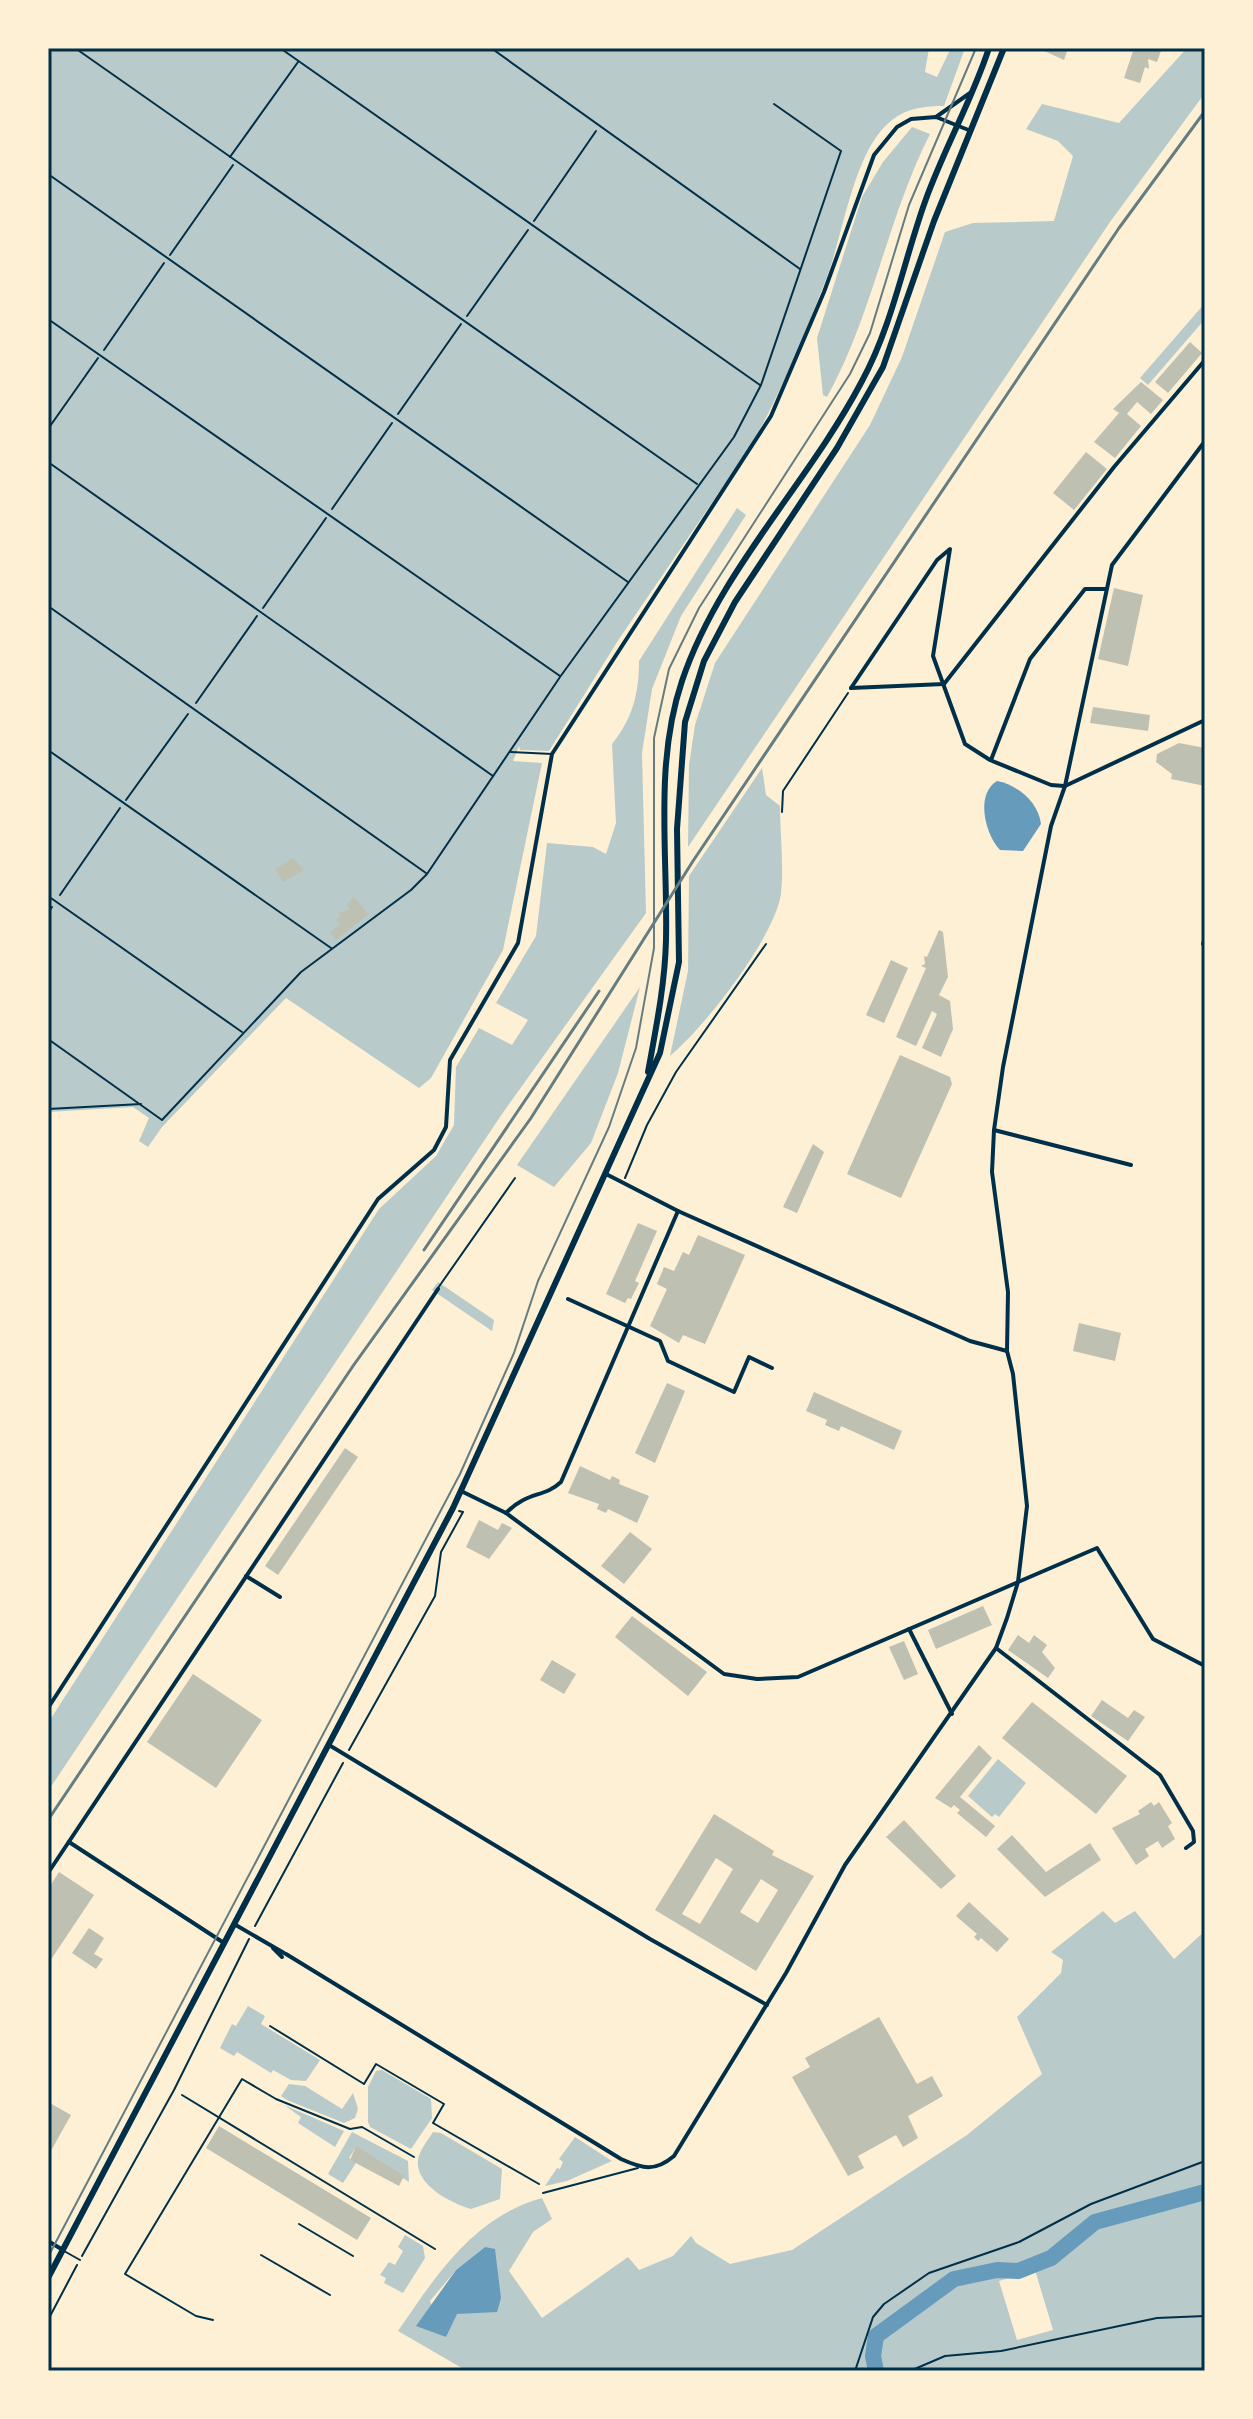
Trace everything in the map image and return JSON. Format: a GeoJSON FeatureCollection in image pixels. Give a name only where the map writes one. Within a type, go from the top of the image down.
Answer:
{"type":"FeatureCollection","features":[{"type":"Feature","properties":{"kind":"main road"},"geometry":{"type":"LineString","coordinates":[[647,1079],[666,950],[666,775],[672,720],[694,650],[706,625],[864,379],[892,309],[925,202],[975,89],[989,48]]}},
{"type":"Feature","properties":{"kind":"main road"},"geometry":{"type":"LineString","coordinates":[[48,2278],[453,1508],[660,1053],[669,1021],[679,931],[677,829],[685,722],[704,661],[735,602],[837,448],[883,367],[934,221],[1004,48]]}},
{"type":"Feature","properties":{"kind":"street"},"geometry":{"type":"LineString","coordinates":[[48,1708],[378,1199],[434,1150],[446,1127],[450,1060],[518,943],[552,754],[771,416],[824,292],[874,155],[904,122],[936,117],[975,89]]}},
{"type":"Feature","properties":{"kind":"street"},"geometry":{"type":"LineString","coordinates":[[936,117],[971,131]]}},
{"type":"Feature","properties":{"kind":"street"},"geometry":{"type":"LineString","coordinates":[[851,688],[944,684],[1114,467],[1205,360]]}},
{"type":"Feature","properties":{"kind":"street"},"geometry":{"type":"LineString","coordinates":[[234,1924],[640,2168],[651,2169],[674,2156],[767,2005],[856,1849],[996,1648],[1018,1582],[1027,1506],[1013,1374],[1007,1351],[1008,1292],[992,1172],[994,1130],[1051,826],[1065,786],[1112,565],[1205,441]]}},
{"type":"Feature","properties":{"kind":"street"},"geometry":{"type":"LineString","coordinates":[[851,688],[937,560],[950,549],[933,656],[965,744],[990,760],[1051,785],[1065,786],[1205,720]]}},
{"type":"Feature","properties":{"kind":"street"},"geometry":{"type":"LineString","coordinates":[[990,760],[1030,659],[1085,589],[1105,589]]}},
{"type":"Feature","properties":{"kind":"street"},"geometry":{"type":"LineString","coordinates":[[1203,944],[1205,937]]}},
{"type":"Feature","properties":{"kind":"street"},"geometry":{"type":"LineString","coordinates":[[994,1130],[1131,1165]]}},
{"type":"Feature","properties":{"kind":"street"},"geometry":{"type":"LineString","coordinates":[[606,1174],[678,1211],[970,1341],[1007,1351]]}},
{"type":"Feature","properties":{"kind":"street"},"geometry":{"type":"LineString","coordinates":[[506,1513],[525,1495],[553,1489],[561,1482],[678,1211]]}},
{"type":"Feature","properties":{"kind":"street"},"geometry":{"type":"LineString","coordinates":[[48,1873],[438,1289]]}},
{"type":"Feature","properties":{"kind":"street"},"geometry":{"type":"LineString","coordinates":[[568,1299],[660,1341],[668,1361],[734,1392],[749,1357],[772,1368]]}},
{"type":"Feature","properties":{"kind":"street"},"geometry":{"type":"LineString","coordinates":[[461,1491],[506,1513],[724,1674],[757,1679],[798,1677],[1097,1548],[1153,1639],[1205,1666]]}},
{"type":"Feature","properties":{"kind":"street"},"geometry":{"type":"LineString","coordinates":[[246,1576],[280,1597]]}},
{"type":"Feature","properties":{"kind":"street"},"geometry":{"type":"LineString","coordinates":[[909,1629],[952,1714]]}},
{"type":"Feature","properties":{"kind":"street"},"geometry":{"type":"LineString","coordinates":[[996,1648],[1160,1775],[1193,1831],[1194,1842],[1186,1848]]}},
{"type":"Feature","properties":{"kind":"street"},"geometry":{"type":"LineString","coordinates":[[329,1745],[650,1939],[767,2005]]}},
{"type":"Feature","properties":{"kind":"street"},"geometry":{"type":"LineString","coordinates":[[69,1842],[224,1943]]}},
{"type":"Feature","properties":{"kind":"street"},"geometry":{"type":"LineString","coordinates":[[48,2241],[63,2250]]}},
{"type":"Feature","properties":{"kind":"lane"},"geometry":{"type":"LineString","coordinates":[[75,48],[698,485]]}},
{"type":"Feature","properties":{"kind":"lane"},"geometry":{"type":"LineString","coordinates":[[280,48],[761,385]]}},
{"type":"Feature","properties":{"kind":"lane"},"geometry":{"type":"LineString","coordinates":[[491,48],[801,269]]}},
{"type":"Feature","properties":{"kind":"lane"},"geometry":{"type":"LineString","coordinates":[[230,157],[299,61]]}},
{"type":"Feature","properties":{"kind":"lane"},"geometry":{"type":"LineString","coordinates":[[48,1039],[162,1120],[301,972],[411,890],[427,874],[560,677],[734,437],[761,385],[841,151],[774,104]]}},
{"type":"Feature","properties":{"kind":"lane"},"geometry":{"type":"LineString","coordinates":[[48,174],[629,582]]}},
{"type":"Feature","properties":{"kind":"lane"},"geometry":{"type":"LineString","coordinates":[[48,319],[560,677]]}},
{"type":"Feature","properties":{"kind":"lane"},"geometry":{"type":"LineString","coordinates":[[48,462],[494,777]]}},
{"type":"Feature","properties":{"kind":"lane"},"geometry":{"type":"LineString","coordinates":[[48,606],[427,874]]}},
{"type":"Feature","properties":{"kind":"lane"},"geometry":{"type":"LineString","coordinates":[[48,750],[332,949]]}},
{"type":"Feature","properties":{"kind":"lane"},"geometry":{"type":"LineString","coordinates":[[510,752],[552,754]]}},
{"type":"Feature","properties":{"kind":"lane"},"geometry":{"type":"LineString","coordinates":[[48,896],[243,1033]]}},
{"type":"Feature","properties":{"kind":"lane"},"geometry":{"type":"LineString","coordinates":[[48,1109],[142,1104]]}},
{"type":"Feature","properties":{"kind":"lane"},"geometry":{"type":"LineString","coordinates":[[438,1289],[515,1178]]}},
{"type":"Feature","properties":{"kind":"lane"},"geometry":{"type":"LineString","coordinates":[[270,2026],[364,2084],[376,2064],[444,2104],[433,2123],[539,2184]]}},
{"type":"Feature","properties":{"kind":"lane"},"geometry":{"type":"LineString","coordinates":[[213,2320],[196,2316],[125,2274],[242,2079],[274,2098],[350,2129],[362,2127],[414,2157]]}},
{"type":"Feature","properties":{"kind":"lane"},"geometry":{"type":"LineString","coordinates":[[182,2095],[435,2249]]}},
{"type":"Feature","properties":{"kind":"lane"},"geometry":{"type":"LineString","coordinates":[[543,2193],[640,2168]]}},
{"type":"Feature","properties":{"kind":"lane"},"geometry":{"type":"LineString","coordinates":[[299,2224],[353,2256]]}},
{"type":"Feature","properties":{"kind":"lane"},"geometry":{"type":"LineString","coordinates":[[63,2250],[80,2260]]}},
{"type":"Feature","properties":{"kind":"lane"},"geometry":{"type":"LineString","coordinates":[[261,2255],[330,2295]]}},
{"type":"Feature","properties":{"kind":"path"},"geometry":{"type":"LineString","coordinates":[[48,913],[599,127]]}},
{"type":"Feature","properties":{"kind":"path"},"geometry":{"type":"LineString","coordinates":[[48,429],[236,161]]}},
{"type":"Feature","properties":{"kind":"path"},"geometry":{"type":"LineString","coordinates":[[782,812],[783,791],[851,688]]}},
{"type":"Feature","properties":{"kind":"path"},"geometry":{"type":"LineString","coordinates":[[623,1183],[647,1125],[676,1072],[766,944]]}},
{"type":"Feature","properties":{"kind":"path"},"geometry":{"type":"LineString","coordinates":[[48,2320],[174,2090],[251,1934],[346,1756],[435,1596],[441,1552],[463,1512],[453,1508]]}},
{"type":"Feature","properties":{"kind":"path"},"geometry":{"type":"LineString","coordinates":[[855,2371],[873,2317],[884,2304],[929,2273],[1019,2242],[1091,2204],[1205,2161]]}},
{"type":"Feature","properties":{"kind":"path"},"geometry":{"type":"LineString","coordinates":[[910,2371],[945,2356],[1001,2351],[1157,2318],[1205,2316]]}},
{"type":"Feature","properties":{"kind":"shaded area"},"geometry":{"type":"Polygon","coordinates":[[[48,48],[929,48],[925,72],[937,77],[951,48],[965,48],[944,106],[916,108],[898,116],[879,133],[869,150],[852,190],[829,271],[812,315],[784,381],[752,444],[619,639],[549,751],[520,750],[519,746],[513,761],[542,763],[503,950],[431,1078],[419,1088],[286,998],[162,1127],[148,1147],[139,1141],[149,1118],[133,1107],[48,1112],[48,48]]]}},
{"type":"Feature","properties":{"kind":"shaded area"},"geometry":{"type":"Polygon","coordinates":[[[1187,48],[1205,48],[1205,93],[1110,222],[688,847],[689,765],[695,725],[715,663],[870,425],[902,357],[945,232],[973,223],[1054,221],[1073,156],[1058,141],[1026,129],[1042,104],[1119,123],[1187,48]]]}},
{"type":"Feature","properties":{"kind":"shaded area"},"geometry":{"type":"Polygon","coordinates":[[[912,127],[930,134],[902,199],[856,333],[827,397],[823,395],[817,338],[862,197],[883,162],[912,127]]]}},
{"type":"Feature","properties":{"kind":"shaded area"},"geometry":{"type":"Polygon","coordinates":[[[1205,303],[1205,319],[1148,385],[1140,378],[1205,303]]]}},
{"type":"Feature","properties":{"kind":"shaded area"},"geometry":{"type":"Polygon","coordinates":[[[737,508],[746,515],[681,616],[652,689],[642,753],[646,913],[504,1111],[48,1791],[48,1723],[379,1209],[436,1156],[454,1125],[456,1067],[479,1028],[512,1045],[528,1020],[496,1003],[536,936],[547,843],[593,847],[606,854],[616,823],[612,744],[625,725],[633,705],[639,661],[737,508]]]}},
{"type":"Feature","properties":{"kind":"shaded area"},"geometry":{"type":"Polygon","coordinates":[[[762,768],[766,795],[780,806],[782,882],[776,911],[753,956],[736,980],[701,1025],[670,1056],[688,971],[689,876],[762,768]]]}},
{"type":"Feature","properties":{"kind":"shaded area"},"geometry":{"type":"Polygon","coordinates":[[[640,987],[618,1073],[591,1143],[554,1187],[517,1165],[640,987]]]}},
{"type":"Feature","properties":{"kind":"shaded area"},"geometry":{"type":"Polygon","coordinates":[[[438,1282],[494,1320],[492,1331],[432,1290],[438,1282]]]}},
{"type":"Feature","properties":{"kind":"shaded area"},"geometry":{"type":"Polygon","coordinates":[[[998,1759],[1026,1783],[999,1817],[995,1814],[992,1817],[968,1796],[998,1759]]]}},
{"type":"Feature","properties":{"kind":"shaded area"},"geometry":{"type":"Polygon","coordinates":[[[1103,1911],[1115,1923],[1135,1911],[1174,1959],[1205,1931],[1205,2371],[467,2371],[398,2331],[442,2270],[476,2234],[518,2207],[542,2198],[552,2219],[533,2232],[509,2271],[542,2318],[628,2257],[639,2270],[673,2256],[691,2236],[696,2243],[730,2264],[792,2250],[967,2135],[1042,2074],[1017,2017],[1061,1973],[1063,1960],[1051,1952],[1103,1911]],[[485,2247],[456,2270],[430,2301],[445,2337],[485,2247]],[[1035,2270],[999,2281],[1017,2340],[1053,2330],[1035,2270]]]}},
{"type":"Feature","properties":{"kind":"shaded area"},"geometry":{"type":"Polygon","coordinates":[[[248,2006],[265,2016],[261,2024],[320,2060],[306,2081],[291,2080],[273,2070],[271,2073],[237,2052],[234,2056],[220,2048],[232,2024],[236,2026],[248,2006]]]}},
{"type":"Feature","properties":{"kind":"shaded area"},"geometry":{"type":"Polygon","coordinates":[[[382,2070],[431,2099],[432,2118],[411,2149],[370,2127],[368,2122],[368,2087],[376,2071],[382,2070]]]}},
{"type":"Feature","properties":{"kind":"shaded area"},"geometry":{"type":"Polygon","coordinates":[[[289,2084],[305,2086],[342,2109],[353,2093],[358,2109],[355,2118],[344,2123],[287,2100],[281,2096],[289,2084]]]}},
{"type":"Feature","properties":{"kind":"shaded area"},"geometry":{"type":"Polygon","coordinates":[[[284,2105],[344,2131],[335,2147],[298,2123],[301,2117],[284,2105]]]}},
{"type":"Feature","properties":{"kind":"shaded area"},"geometry":{"type":"Polygon","coordinates":[[[352,2132],[408,2161],[409,2182],[356,2147],[349,2158],[356,2163],[343,2183],[328,2174],[352,2132]]]}},
{"type":"Feature","properties":{"kind":"shaded area"},"geometry":{"type":"Polygon","coordinates":[[[433,2132],[441,2133],[502,2169],[500,2199],[471,2209],[428,2185],[422,2177],[418,2160],[433,2132]]]}},
{"type":"Feature","properties":{"kind":"shaded area"},"geometry":{"type":"Polygon","coordinates":[[[575,2137],[612,2161],[567,2181],[545,2186],[557,2168],[560,2169],[563,2162],[559,2159],[575,2137]]]}},
{"type":"Feature","properties":{"kind":"shaded area"},"geometry":{"type":"Polygon","coordinates":[[[405,2235],[423,2246],[425,2258],[403,2293],[384,2283],[386,2278],[380,2275],[389,2262],[395,2265],[403,2251],[398,2247],[405,2235]]]}},
{"type":"Feature","properties":{"kind":"water"},"geometry":{"type":"Polygon","coordinates":[[[997,781],[1012,786],[1026,796],[1039,816],[1041,824],[1023,851],[1000,850],[990,834],[984,804],[990,787],[997,781]]]}},
{"type":"Feature","properties":{"kind":"water"},"geometry":{"type":"Polygon","coordinates":[[[485,2247],[495,2249],[501,2298],[497,2312],[457,2314],[446,2337],[416,2326],[456,2270],[485,2247]]]}},
{"type":"Feature","properties":{"kind":"building"},"geometry":{"type":"Polygon","coordinates":[[[1038,48],[1068,48],[1064,60],[1038,48]]]}},
{"type":"Feature","properties":{"kind":"building"},"geometry":{"type":"Polygon","coordinates":[[[1134,48],[1162,48],[1157,62],[1148,59],[1149,69],[1145,67],[1140,83],[1124,78],[1134,48]]]}},
{"type":"Feature","properties":{"kind":"building"},"geometry":{"type":"Polygon","coordinates":[[[1190,342],[1202,353],[1168,393],[1155,382],[1190,342]]]}},
{"type":"Feature","properties":{"kind":"building"},"geometry":{"type":"Polygon","coordinates":[[[1141,382],[1163,400],[1151,414],[1137,402],[1127,414],[1141,426],[1115,458],[1094,442],[1119,413],[1113,409],[1141,382]]]}},
{"type":"Feature","properties":{"kind":"building"},"geometry":{"type":"Polygon","coordinates":[[[1086,452],[1107,469],[1074,510],[1053,493],[1086,452]]]}},
{"type":"Feature","properties":{"kind":"building"},"geometry":{"type":"Polygon","coordinates":[[[1114,588],[1143,595],[1128,666],[1098,659],[1114,588]]]}},
{"type":"Feature","properties":{"kind":"building"},"geometry":{"type":"Polygon","coordinates":[[[1093,707],[1150,715],[1148,731],[1090,723],[1093,707]]]}},
{"type":"Feature","properties":{"kind":"building"},"geometry":{"type":"Polygon","coordinates":[[[1179,743],[1205,748],[1205,786],[1171,779],[1172,774],[1156,762],[1157,754],[1179,743]]]}},
{"type":"Feature","properties":{"kind":"building"},"geometry":{"type":"Polygon","coordinates":[[[293,858],[304,870],[283,882],[275,869],[293,858]]]}},
{"type":"Feature","properties":{"kind":"building"},"geometry":{"type":"Polygon","coordinates":[[[354,897],[368,914],[336,940],[330,933],[340,924],[336,920],[341,916],[339,913],[350,909],[347,904],[354,897]]]}},
{"type":"Feature","properties":{"kind":"building"},"geometry":{"type":"Polygon","coordinates":[[[939,930],[943,932],[948,977],[939,995],[950,1001],[953,1029],[941,1057],[922,1048],[937,1014],[932,1011],[916,1046],[896,1037],[926,968],[921,966],[925,964],[924,956],[927,957],[939,930]]]}},
{"type":"Feature","properties":{"kind":"building"},"geometry":{"type":"Polygon","coordinates":[[[891,960],[908,968],[884,1023],[866,1015],[891,960]]]}},
{"type":"Feature","properties":{"kind":"building"},"geometry":{"type":"Polygon","coordinates":[[[900,1055],[950,1077],[952,1084],[901,1198],[847,1174],[900,1055]]]}},
{"type":"Feature","properties":{"kind":"building"},"geometry":{"type":"Polygon","coordinates":[[[813,1144],[824,1152],[797,1213],[783,1207],[813,1144]]]}},
{"type":"Feature","properties":{"kind":"building"},"geometry":{"type":"Polygon","coordinates":[[[638,1223],[657,1231],[635,1281],[639,1283],[631,1299],[628,1298],[625,1303],[606,1294],[638,1223]]]}},
{"type":"Feature","properties":{"kind":"building"},"geometry":{"type":"Polygon","coordinates":[[[698,1235],[745,1255],[705,1344],[683,1335],[679,1343],[650,1326],[667,1289],[657,1284],[664,1267],[674,1271],[683,1252],[689,1255],[698,1235]]]}},
{"type":"Feature","properties":{"kind":"building"},"geometry":{"type":"Polygon","coordinates":[[[1079,1323],[1121,1333],[1115,1361],[1073,1351],[1079,1323]]]}},
{"type":"Feature","properties":{"kind":"building"},"geometry":{"type":"Polygon","coordinates":[[[667,1383],[685,1391],[655,1463],[635,1453],[667,1383]]]}},
{"type":"Feature","properties":{"kind":"building"},"geometry":{"type":"Polygon","coordinates":[[[814,1392],[902,1431],[894,1450],[841,1426],[839,1431],[825,1425],[827,1420],[806,1411],[814,1392]]]}},
{"type":"Feature","properties":{"kind":"building"},"geometry":{"type":"Polygon","coordinates":[[[345,1448],[358,1457],[278,1575],[265,1566],[345,1448]]]}},
{"type":"Feature","properties":{"kind":"building"},"geometry":{"type":"Polygon","coordinates":[[[580,1466],[610,1480],[612,1476],[620,1480],[619,1484],[649,1496],[637,1523],[608,1509],[606,1513],[597,1509],[599,1504],[568,1493],[580,1466]]]}},
{"type":"Feature","properties":{"kind":"building"},"geometry":{"type":"Polygon","coordinates":[[[479,1520],[498,1530],[502,1523],[512,1528],[489,1559],[466,1547],[479,1520]]]}},
{"type":"Feature","properties":{"kind":"building"},"geometry":{"type":"Polygon","coordinates":[[[630,1532],[652,1549],[624,1584],[601,1566],[630,1532]]]}},
{"type":"Feature","properties":{"kind":"building"},"geometry":{"type":"Polygon","coordinates":[[[983,1606],[992,1625],[936,1649],[928,1630],[983,1606]]]}},
{"type":"Feature","properties":{"kind":"building"},"geometry":{"type":"Polygon","coordinates":[[[632,1616],[707,1672],[688,1696],[615,1637],[632,1616]]]}},
{"type":"Feature","properties":{"kind":"building"},"geometry":{"type":"Polygon","coordinates":[[[1018,1635],[1029,1643],[1034,1635],[1047,1645],[1042,1652],[1055,1668],[1048,1678],[1008,1650],[1018,1635]]]}},
{"type":"Feature","properties":{"kind":"building"},"geometry":{"type":"Polygon","coordinates":[[[904,1641],[918,1674],[904,1680],[889,1647],[904,1641]]]}},
{"type":"Feature","properties":{"kind":"building"},"geometry":{"type":"Polygon","coordinates":[[[552,1660],[576,1674],[564,1694],[540,1680],[552,1660]]]}},
{"type":"Feature","properties":{"kind":"building"},"geometry":{"type":"Polygon","coordinates":[[[193,1674],[262,1720],[216,1788],[147,1742],[193,1674]]]}},
{"type":"Feature","properties":{"kind":"building"},"geometry":{"type":"Polygon","coordinates":[[[1102,1700],[1128,1718],[1134,1710],[1145,1717],[1128,1741],[1091,1716],[1102,1700]]]}},
{"type":"Feature","properties":{"kind":"building"},"geometry":{"type":"Polygon","coordinates":[[[1032,1702],[1127,1776],[1096,1814],[1002,1738],[1032,1702]]]}},
{"type":"Feature","properties":{"kind":"building"},"geometry":{"type":"Polygon","coordinates":[[[979,1745],[992,1758],[960,1797],[995,1826],[986,1837],[957,1813],[960,1810],[954,1805],[951,1808],[935,1798],[979,1745]]]}},
{"type":"Feature","properties":{"kind":"building"},"geometry":{"type":"Polygon","coordinates":[[[1151,1802],[1154,1806],[1159,1802],[1172,1823],[1168,1826],[1175,1839],[1162,1848],[1158,1841],[1145,1849],[1149,1856],[1136,1865],[1112,1828],[1140,1814],[1138,1811],[1151,1802]]]}},
{"type":"Feature","properties":{"kind":"building"},"geometry":{"type":"Polygon","coordinates":[[[714,1814],[774,1851],[772,1855],[814,1876],[756,1971],[655,1910],[714,1814]],[[716,1858],[682,1914],[700,1924],[733,1869],[716,1858]],[[761,1879],[740,1912],[758,1923],[778,1890],[761,1879]]]}},
{"type":"Feature","properties":{"kind":"building"},"geometry":{"type":"Polygon","coordinates":[[[904,1820],[956,1876],[941,1889],[886,1837],[904,1820]]]}},
{"type":"Feature","properties":{"kind":"building"},"geometry":{"type":"Polygon","coordinates":[[[1012,1835],[1046,1872],[1090,1843],[1101,1860],[1045,1897],[997,1849],[1012,1835]]]}},
{"type":"Feature","properties":{"kind":"building"},"geometry":{"type":"Polygon","coordinates":[[[59,1872],[94,1895],[48,1964],[48,1889],[59,1872]]]}},
{"type":"Feature","properties":{"kind":"building"},"geometry":{"type":"Polygon","coordinates":[[[969,1902],[1009,1939],[997,1952],[981,1938],[978,1941],[974,1937],[977,1934],[956,1916],[969,1902]]]}},
{"type":"Feature","properties":{"kind":"building"},"geometry":{"type":"Polygon","coordinates":[[[89,1928],[104,1938],[94,1954],[103,1959],[96,1969],[72,1953],[89,1928]]]}},
{"type":"Feature","properties":{"kind":"building"},"geometry":{"type":"Polygon","coordinates":[[[879,2017],[917,2084],[932,2076],[943,2096],[908,2116],[918,2138],[903,2147],[896,2135],[858,2156],[864,2168],[848,2176],[792,2077],[810,2067],[805,2058],[879,2017]]]}},
{"type":"Feature","properties":{"kind":"building"},"geometry":{"type":"Polygon","coordinates":[[[48,2102],[71,2115],[48,2156],[48,2102]]]}},
{"type":"Feature","properties":{"kind":"building"},"geometry":{"type":"Polygon","coordinates":[[[219,2126],[371,2218],[357,2240],[206,2148],[219,2126]]]}},
{"type":"Feature","properties":{"kind":"building"},"geometry":{"type":"Polygon","coordinates":[[[356,2146],[404,2176],[399,2186],[350,2160],[356,2146]]]}},
{"type":"Feature","properties":{"kind":"waterway"},"geometry":{"type":"LineString","coordinates":[[876,2371],[873,2356],[876,2336],[954,2279],[997,2270],[1018,2271],[1051,2258],[1095,2222],[1205,2192]]}},
{"type":"Feature","properties":{"kind":"tram line"},"geometry":{"type":"LineString","coordinates":[[48,2257],[460,1474],[514,1353],[538,1281],[609,1127],[636,1048],[654,948],[654,738],[669,669],[699,608],[850,374],[870,333],[909,205],[976,48]]}},
{"type":"Feature","properties":{"kind":"railway"},"geometry":{"type":"LineString","coordinates":[[48,1820],[353,1366],[531,1118],[693,861],[1119,228],[1205,111]]}},
{"type":"Feature","properties":{"kind":"railway"},"geometry":{"type":"LineString","coordinates":[[424,1250],[599,991]]}}]}
